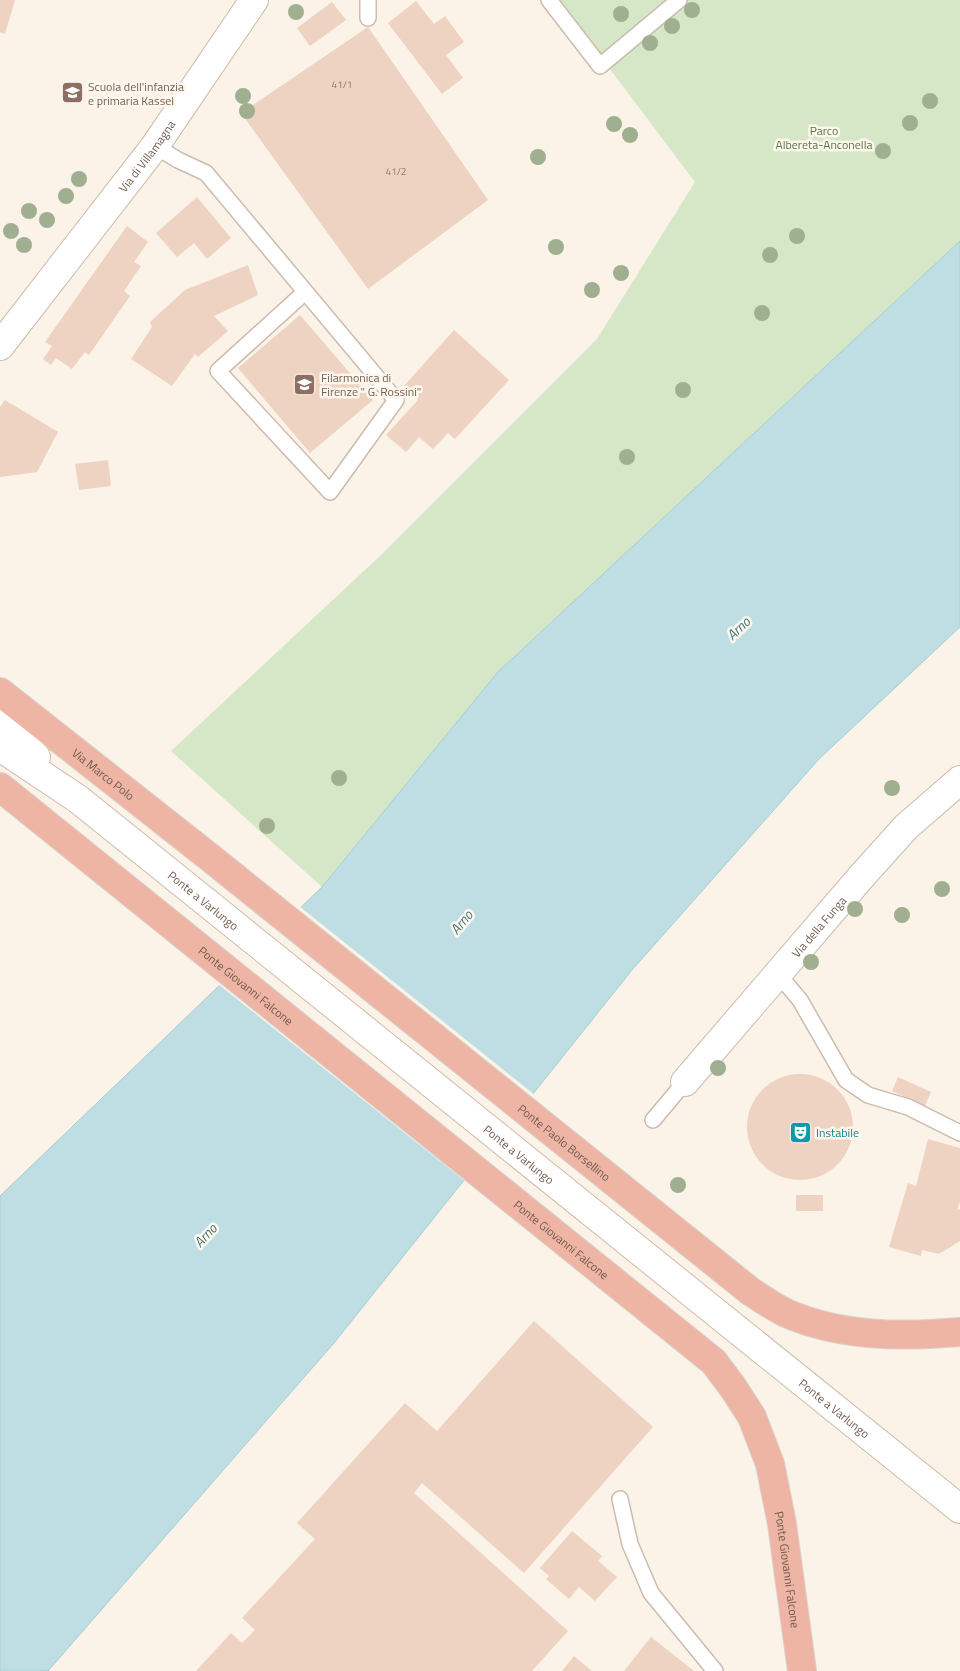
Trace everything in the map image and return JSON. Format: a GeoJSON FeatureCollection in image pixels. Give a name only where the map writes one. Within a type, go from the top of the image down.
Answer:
{"type":"FeatureCollection","features":[{"type":"Feature","properties":{"kind":"highway","name":"Via Marco Polo"},"geometry":{"type":"LineString","coordinates":[[0,692],[208,856]]}},
{"type":"Feature","properties":{"kind":"highway","name":"Ponte Giovanni Falcone"},"geometry":{"type":"LineString","coordinates":[[0,787],[714,1362],[730,1382],[748,1411],[767,1453],[774,1482],[795,1609],[802,1671]]}},
{"type":"Feature","properties":{"kind":"highway","name":"Ponte Paolo Borsellino"},"geometry":{"type":"LineString","coordinates":[[208,856],[692,1245],[750,1291],[767,1302],[786,1313],[821,1325],[860,1332],[896,1336],[960,1332]]}},
{"type":"Feature","properties":{"kind":"street","name":"Via di Villamagna"},"geometry":{"type":"LineString","coordinates":[[0,346],[155,146],[254,0]]}},
{"type":"Feature","properties":{"kind":"street","name":"Via di Villamagna"},"geometry":{"type":"LineString","coordinates":[[0,319],[6,316],[85,236]]}},
{"type":"Feature","properties":{"kind":"street","name":"Ponte a Varlungo"},"geometry":{"type":"LineString","coordinates":[[0,720],[78,799]]}},
{"type":"Feature","properties":{"kind":"street","name":"Ponte a Varlungo"},"geometry":{"type":"LineString","coordinates":[[0,748],[78,799],[960,1509]]}},
{"type":"Feature","properties":{"kind":"street","name":"Via della Funga"},"geometry":{"type":"LineString","coordinates":[[685,1082],[861,876],[906,827],[960,780]]}},
{"type":"Feature","properties":{"kind":"lane"},"geometry":{"type":"LineString","coordinates":[[368,0],[368,18]]}},
{"type":"Feature","properties":{"kind":"lane"},"geometry":{"type":"LineString","coordinates":[[549,0],[600,66],[679,0]]}},
{"type":"Feature","properties":{"kind":"lane"},"geometry":{"type":"LineString","coordinates":[[155,146],[178,160],[206,173],[396,400],[330,492],[218,371],[305,292]]}},
{"type":"Feature","properties":{"kind":"lane"},"geometry":{"type":"LineString","coordinates":[[778,974],[800,1000],[846,1080],[868,1095],[908,1107],[960,1133]]}},
{"type":"Feature","properties":{"kind":"lane"},"geometry":{"type":"LineString","coordinates":[[653,1120],[685,1082]]}},
{"type":"Feature","properties":{"kind":"lane"},"geometry":{"type":"LineString","coordinates":[[620,1499],[630,1544],[651,1593],[715,1671]]}},
{"type":"Feature","properties":{"kind":"green space","name":"Parco Albereta-Anconella"},"geometry":{"type":"Polygon","coordinates":[[[558,0],[960,0],[960,241],[497,673],[322,887],[171,751],[381,555],[597,339],[695,182],[558,0]]]}},
{"type":"Feature","properties":{"kind":"water","name":"Arno"},"geometry":{"type":"Polygon","coordinates":[[[960,241],[960,627],[819,759],[632,970],[334,1343],[48,1671],[0,1671],[0,1196],[322,887],[497,673],[960,241]]]}},
{"type":"Feature","properties":{"kind":"pier"},"geometry":{"type":"Polygon","coordinates":[[[299,906],[535,1095],[466,1182],[218,984],[299,906]]]}},
{"type":"Feature","properties":{"kind":"building"},"geometry":{"type":"Polygon","coordinates":[[[0,0],[15,0],[5,34],[0,32],[0,0]]]}},
{"type":"Feature","properties":{"kind":"building"},"geometry":{"type":"Polygon","coordinates":[[[416,1],[434,24],[445,16],[464,42],[446,55],[463,78],[442,94],[388,23],[416,1]]]}},
{"type":"Feature","properties":{"kind":"building"},"geometry":{"type":"Polygon","coordinates":[[[332,2],[346,20],[310,46],[297,28],[332,2]]]}},
{"type":"Feature","properties":{"kind":"building"},"geometry":{"type":"Polygon","coordinates":[[[368,27],[488,200],[368,289],[241,113],[368,27]]]}},
{"type":"Feature","properties":{"kind":"building"},"geometry":{"type":"Polygon","coordinates":[[[197,197],[231,238],[207,259],[194,243],[177,257],[156,233],[197,197]]]}},
{"type":"Feature","properties":{"kind":"building"},"geometry":{"type":"Polygon","coordinates":[[[127,226],[148,242],[134,262],[141,266],[124,291],[130,296],[89,355],[85,352],[72,369],[56,358],[51,365],[43,359],[52,346],[45,342],[127,226]]]}},
{"type":"Feature","properties":{"kind":"building"},"geometry":{"type":"Polygon","coordinates":[[[248,265],[258,295],[214,316],[228,331],[198,357],[195,354],[172,386],[131,359],[152,327],[150,322],[185,290],[248,265]]]}},
{"type":"Feature","properties":{"kind":"building","name":"Filarmonica di Firenze \" G. Rossini\""},"geometry":{"type":"Polygon","coordinates":[[[300,315],[373,400],[310,453],[238,368],[300,315]]]}},
{"type":"Feature","properties":{"kind":"building"},"geometry":{"type":"Polygon","coordinates":[[[454,330],[509,380],[455,439],[448,433],[433,449],[419,437],[406,452],[386,435],[418,400],[404,386],[454,330]]]}},
{"type":"Feature","properties":{"kind":"building"},"geometry":{"type":"Polygon","coordinates":[[[5,400],[58,432],[37,472],[0,477],[0,407],[5,400]]]}},
{"type":"Feature","properties":{"kind":"building"},"geometry":{"type":"Polygon","coordinates":[[[108,460],[111,486],[79,490],[75,464],[108,460]]]}},
{"type":"Feature","properties":{"kind":"building","name":"Instabile"},"geometry":{"type":"Polygon","coordinates":[[[800,1074],[820,1078],[838,1089],[849,1107],[853,1127],[849,1147],[838,1165],[820,1176],[800,1180],[780,1176],[762,1165],[751,1147],[747,1127],[751,1107],[762,1089],[780,1078],[800,1074]]]}},
{"type":"Feature","properties":{"kind":"building"},"geometry":{"type":"Polygon","coordinates":[[[898,1077],[931,1092],[925,1106],[892,1091],[898,1077]]]}},
{"type":"Feature","properties":{"kind":"building"},"geometry":{"type":"Polygon","coordinates":[[[928,1139],[960,1148],[960,1202],[957,1210],[960,1209],[960,1241],[939,1254],[922,1250],[921,1256],[889,1247],[908,1183],[916,1186],[928,1139]]]}},
{"type":"Feature","properties":{"kind":"building"},"geometry":{"type":"Polygon","coordinates":[[[796,1195],[823,1195],[823,1211],[796,1211],[796,1195]]]}},
{"type":"Feature","properties":{"kind":"building"},"geometry":{"type":"Polygon","coordinates":[[[534,1321],[653,1427],[524,1573],[422,1483],[414,1493],[568,1631],[532,1671],[196,1671],[231,1633],[242,1643],[255,1630],[242,1618],[315,1539],[297,1523],[405,1403],[437,1431],[534,1321]]]}},
{"type":"Feature","properties":{"kind":"building"},"geometry":{"type":"Polygon","coordinates":[[[572,1531],[602,1556],[598,1561],[617,1577],[595,1601],[579,1587],[569,1599],[546,1579],[549,1576],[540,1568],[572,1531]]]}},
{"type":"Feature","properties":{"kind":"building"},"geometry":{"type":"Polygon","coordinates":[[[651,1637],[694,1671],[624,1671],[651,1637]]]}},
{"type":"Feature","properties":{"kind":"building"},"geometry":{"type":"Polygon","coordinates":[[[574,1656],[592,1671],[562,1671],[574,1656]]]}},
{"type":"Feature","properties":{"kind":"place","name":"Scuola dell'infanzia e primaria Kassel"},"geometry":{"type":"Point","coordinates":[72,93]}},
{"type":"Feature","properties":{"kind":"place","name":"Filarmonica di Firenze \" G. Rossini\""},"geometry":{"type":"Point","coordinates":[305,384]}},
{"type":"Feature","properties":{"kind":"place","name":"Instabile"},"geometry":{"type":"Point","coordinates":[800,1132]}}]}
